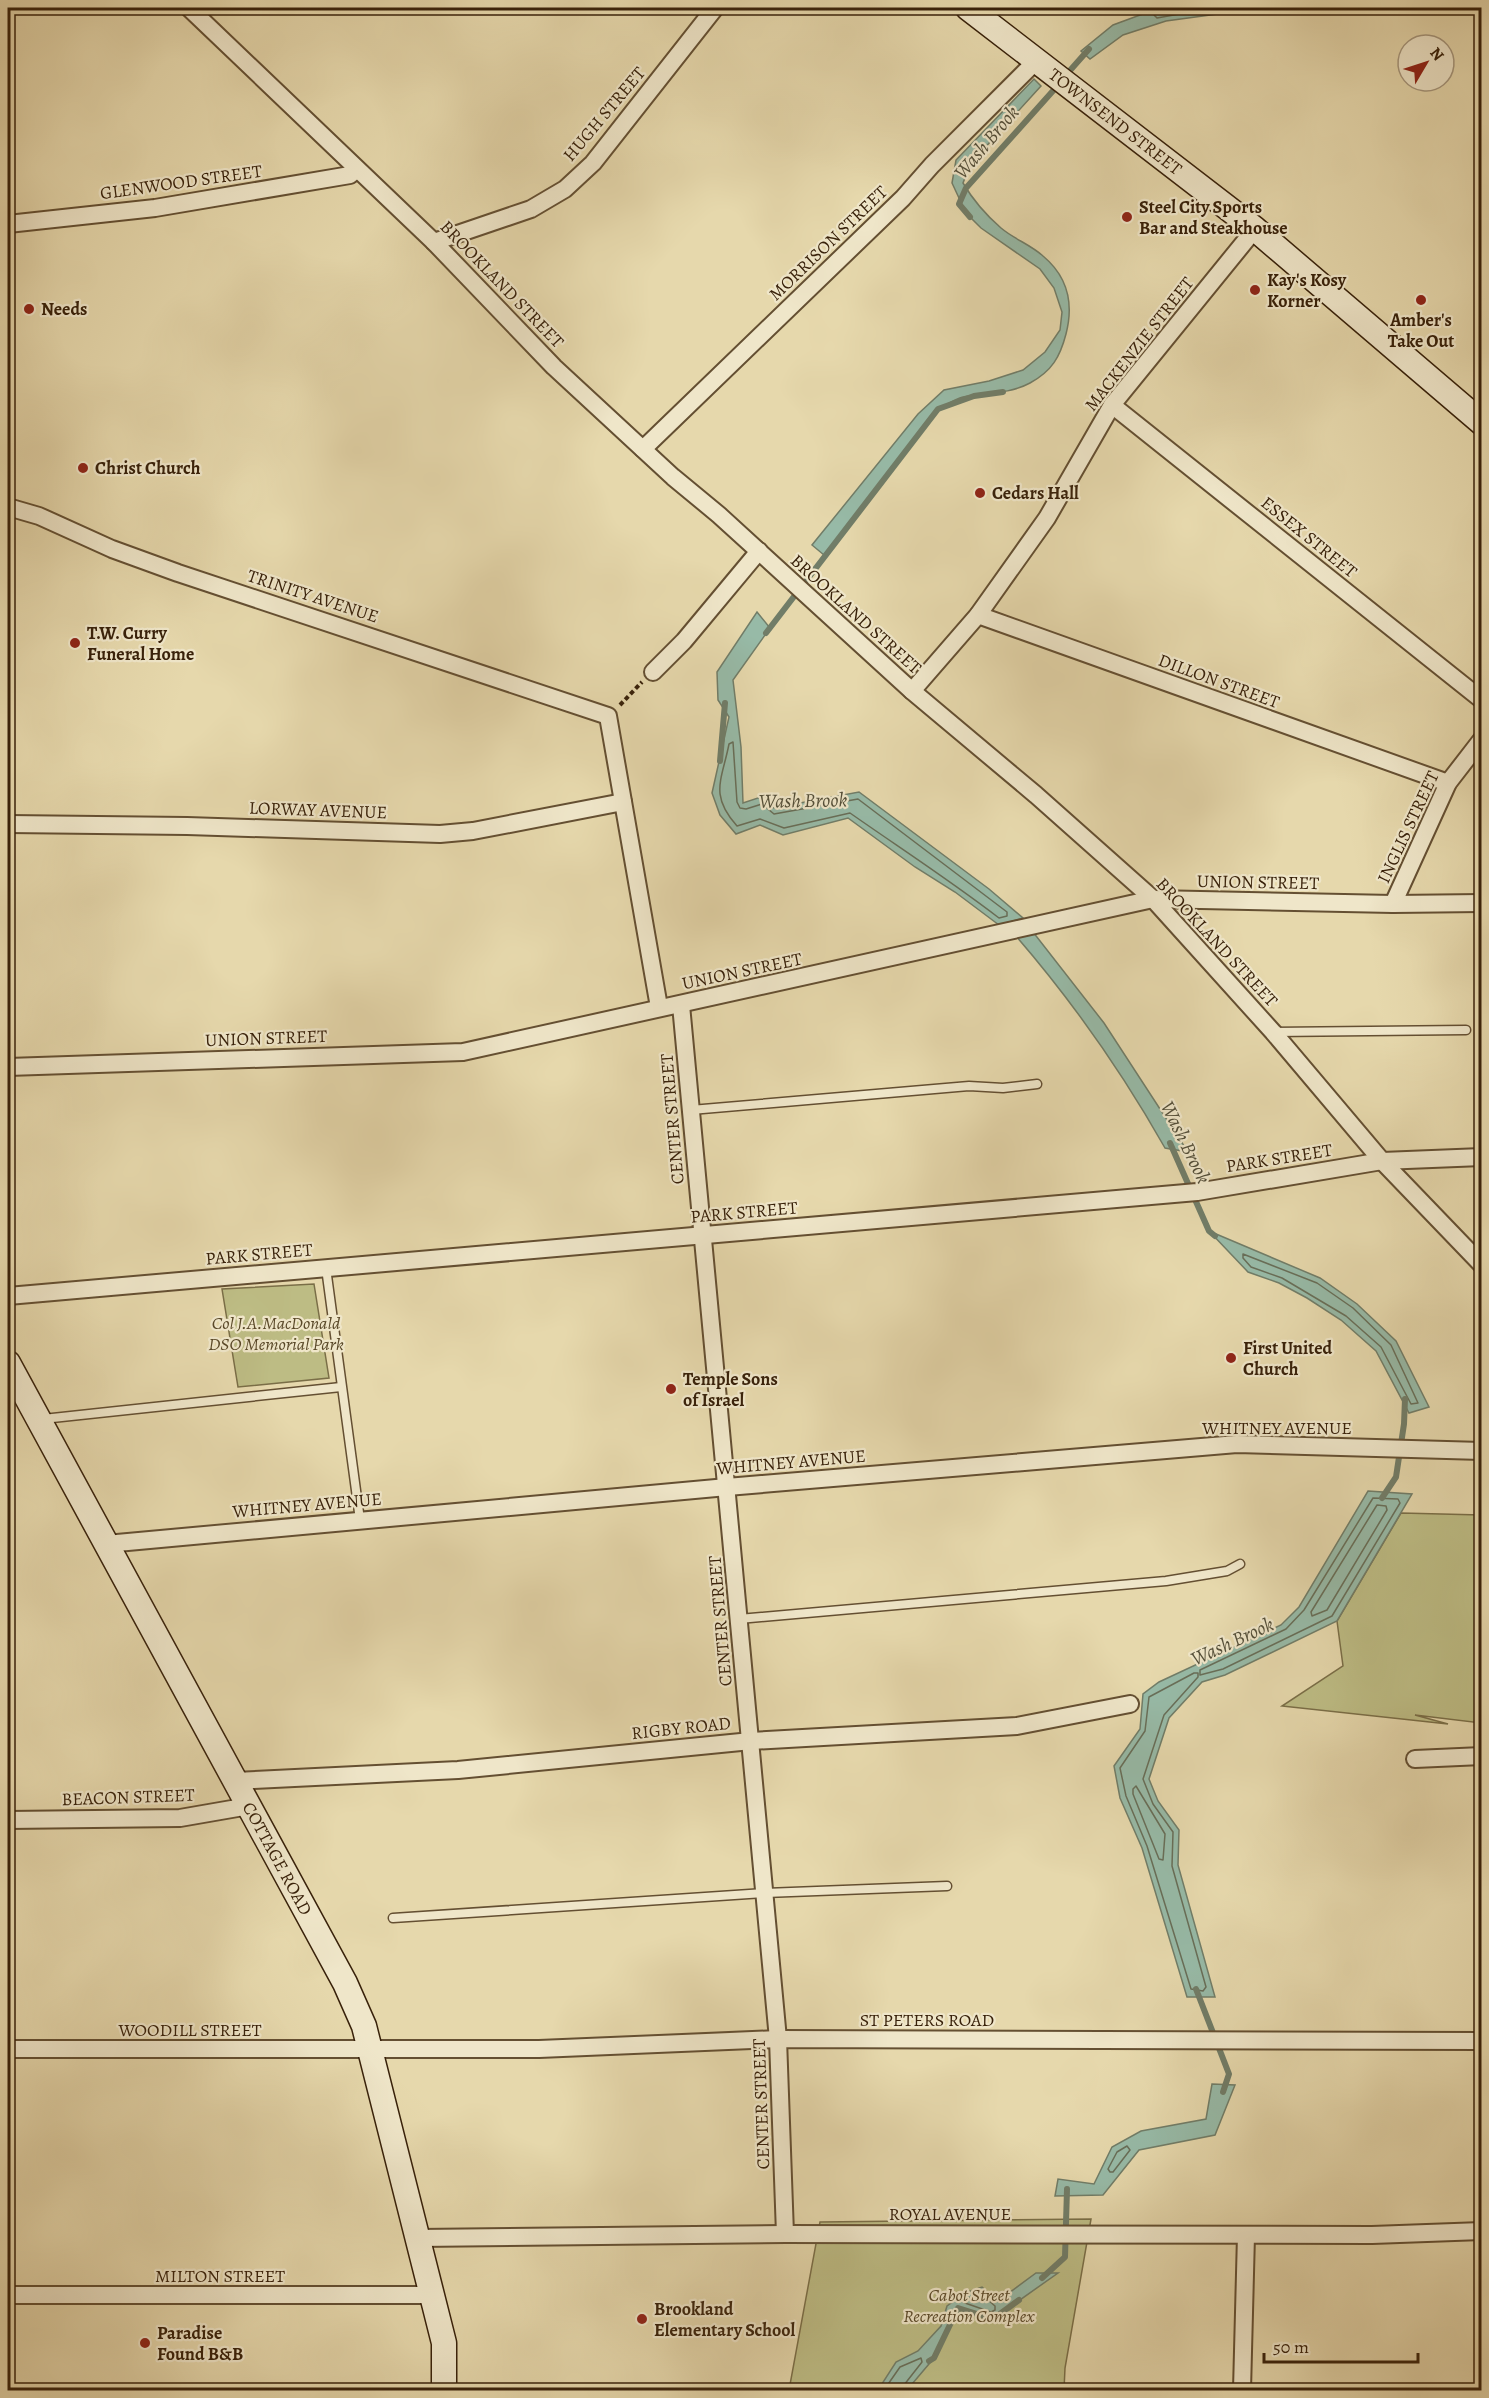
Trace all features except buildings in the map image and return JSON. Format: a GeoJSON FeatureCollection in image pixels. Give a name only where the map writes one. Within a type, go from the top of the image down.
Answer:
{"type":"FeatureCollection","features":[{"type":"Feature","properties":{"kind":"main road","name":"TOWNSEND STREET"},"geometry":{"type":"LineString","coordinates":[[968,8],[1255,229],[1482,423]]}},
{"type":"Feature","properties":{"kind":"main road","name":"COTTAGE ROAD"},"geometry":{"type":"LineString","coordinates":[[8,1363],[36,1419],[345,1983],[372,2050],[433,2295],[444,2343],[444,2391]]}},
{"type":"Feature","properties":{"kind":"street","name":"BROOKLAND STREET"},"geometry":{"type":"LineString","coordinates":[[189,8],[434,242],[554,366],[643,449],[912,691],[1036,795],[1153,899],[1273,1032],[1382,1161],[1482,1265]]}},
{"type":"Feature","properties":{"kind":"street","name":"HUGH STREET"},"geometry":{"type":"LineString","coordinates":[[434,242],[531,209],[564,189],[593,164],[715,8]]}},
{"type":"Feature","properties":{"kind":"street","name":"MORRISON STREET"},"geometry":{"type":"LineString","coordinates":[[643,449],[903,198],[932,165],[1044,67]]}},
{"type":"Feature","properties":{"kind":"street","name":"GLENWOOD STREET"},"geometry":{"type":"LineString","coordinates":[[8,224],[155,208],[350,175],[357,169]]}},
{"type":"Feature","properties":{"kind":"street","name":"MACKENZIE STREET"},"geometry":{"type":"LineString","coordinates":[[912,691],[978,615],[1047,518],[1112,405],[1255,229]]}},
{"type":"Feature","properties":{"kind":"street","name":"ESSEX STREET"},"geometry":{"type":"LineString","coordinates":[[1112,405],[1482,700]]}},
{"type":"Feature","properties":{"kind":"street","name":"TRINITY AVENUE"},"geometry":{"type":"LineString","coordinates":[[8,507],[39,516],[112,549],[178,573],[608,716]]}},
{"type":"Feature","properties":{"kind":"street"},"geometry":{"type":"LineString","coordinates":[[653,672],[684,641],[759,551]]}},
{"type":"Feature","properties":{"kind":"street","name":"DILLON STREET"},"geometry":{"type":"LineString","coordinates":[[978,615],[1448,783]]}},
{"type":"Feature","properties":{"kind":"street"},"geometry":{"type":"LineString","coordinates":[[608,716],[659,1007]]}},
{"type":"Feature","properties":{"kind":"street","name":"INGLIS STREET"},"geometry":{"type":"LineString","coordinates":[[1393,904],[1448,783],[1482,739]]}},
{"type":"Feature","properties":{"kind":"street","name":"LORWAY AVENUE"},"geometry":{"type":"LineString","coordinates":[[8,824],[187,826],[440,834],[472,831],[623,802]]}},
{"type":"Feature","properties":{"kind":"street","name":"UNION STREET"},"geometry":{"type":"LineString","coordinates":[[8,1067],[463,1052],[1153,899],[1393,904],[1482,903]]}},
{"type":"Feature","properties":{"kind":"street","name":"CENTER STREET"},"geometry":{"type":"LineString","coordinates":[[681,1005],[778,2039],[785,2234]]}},
{"type":"Feature","properties":{"kind":"street","name":"PARK STREET"},"geometry":{"type":"LineString","coordinates":[[8,1296],[1197,1191],[1382,1161],[1482,1157]]}},
{"type":"Feature","properties":{"kind":"street","name":"WHITNEY AVENUE"},"geometry":{"type":"LineString","coordinates":[[106,1544],[727,1486],[1237,1444],[1482,1451]]}},
{"type":"Feature","properties":{"kind":"street","name":"RIGBY ROAD"},"geometry":{"type":"LineString","coordinates":[[234,1781],[458,1770],[751,1741],[1017,1726],[1130,1704]]}},
{"type":"Feature","properties":{"kind":"street"},"geometry":{"type":"LineString","coordinates":[[1415,1759],[1482,1756]]}},
{"type":"Feature","properties":{"kind":"street","name":"BEACON STREET"},"geometry":{"type":"LineString","coordinates":[[8,1820],[180,1818],[249,1806]]}},
{"type":"Feature","properties":{"kind":"street","name":"ST PETERS ROAD"},"geometry":{"type":"LineString","coordinates":[[372,2050],[539,2049],[778,2039],[1482,2041]]}},
{"type":"Feature","properties":{"kind":"street","name":"WOODILL STREET"},"geometry":{"type":"LineString","coordinates":[[8,2049],[372,2050]]}},
{"type":"Feature","properties":{"kind":"street","name":"ROYAL AVENUE"},"geometry":{"type":"LineString","coordinates":[[418,2238],[785,2234],[1372,2235],[1482,2231]]}},
{"type":"Feature","properties":{"kind":"street"},"geometry":{"type":"LineString","coordinates":[[1242,2391],[1246,2235]]}},
{"type":"Feature","properties":{"kind":"street","name":"MILTON STREET"},"geometry":{"type":"LineString","coordinates":[[8,2295],[433,2295]]}},
{"type":"Feature","properties":{"kind":"lane"},"geometry":{"type":"LineString","coordinates":[[1273,1032],[1466,1030]]}},
{"type":"Feature","properties":{"kind":"lane"},"geometry":{"type":"LineString","coordinates":[[691,1110],[969,1086],[1003,1088],[1037,1084]]}},
{"type":"Feature","properties":{"kind":"lane"},"geometry":{"type":"LineString","coordinates":[[326,1268],[360,1520]]}},
{"type":"Feature","properties":{"kind":"lane"},"geometry":{"type":"LineString","coordinates":[[36,1419],[341,1388]]}},
{"type":"Feature","properties":{"kind":"lane"},"geometry":{"type":"LineString","coordinates":[[739,1619],[1166,1581],[1227,1571],[1240,1564]]}},
{"type":"Feature","properties":{"kind":"lane"},"geometry":{"type":"LineString","coordinates":[[393,1918],[765,1893],[947,1886]]}},
{"type":"Feature","properties":{"kind":"path"},"geometry":{"type":"LineString","coordinates":[[608,716],[653,672]]}},
{"type":"Feature","properties":{"kind":"green space","name":"Col J.A.MacDonald DSO Memorial Park"},"geometry":{"type":"Polygon","coordinates":[[[314,1284],[329,1378],[238,1387],[222,1289],[314,1284]]]}},
{"type":"Feature","properties":{"kind":"green space"},"geometry":{"type":"Polygon","coordinates":[[[1401,1513],[1481,1515],[1481,1723],[1415,1715],[1448,1724],[1282,1706],[1343,1666],[1337,1621],[1401,1513]]]}},
{"type":"Feature","properties":{"kind":"green space","name":"Cabot Street Recreation Complex"},"geometry":{"type":"Polygon","coordinates":[[[1091,2219],[1065,2368],[1064,2390],[789,2390],[820,2222],[1091,2219]]]}},
{"type":"Feature","properties":{"kind":"water"},"geometry":{"type":"Polygon","coordinates":[[[1159,8],[1262,8],[1166,21],[1123,35],[1090,59],[1081,51],[1113,25],[1159,8]]]}},
{"type":"Feature","properties":{"kind":"water"},"geometry":{"type":"Polygon","coordinates":[[[1034,79],[1041,86],[971,163],[963,183],[975,201],[995,223],[1038,252],[1058,272],[1069,301],[1068,323],[1061,350],[1054,363],[1044,374],[1022,387],[963,397],[938,409],[824,555],[812,545],[918,414],[944,390],[989,381],[1023,370],[1045,352],[1060,330],[1062,312],[1054,288],[1040,269],[981,228],[966,213],[952,183],[956,160],[1034,79]]]}},
{"type":"Feature","properties":{"kind":"water"},"geometry":{"type":"Polygon","coordinates":[[[757,612],[770,628],[733,680],[741,747],[743,803],[764,796],[773,808],[859,792],[989,889],[1023,918],[999,925],[848,818],[783,835],[760,825],[736,834],[720,815],[712,793],[729,717],[718,700],[717,672],[757,612]]]}},
{"type":"Feature","properties":{"kind":"water"},"geometry":{"type":"Polygon","coordinates":[[[1033,932],[1104,1023],[1188,1152],[1165,1148],[1132,1092],[1096,1038],[1016,936],[1033,932]]]}},
{"type":"Feature","properties":{"kind":"water"},"geometry":{"type":"Polygon","coordinates":[[[1209,1231],[1320,1278],[1357,1304],[1396,1341],[1429,1407],[1409,1413],[1376,1351],[1341,1320],[1307,1298],[1279,1283],[1248,1272],[1209,1231]]]}},
{"type":"Feature","properties":{"kind":"water"},"geometry":{"type":"Polygon","coordinates":[[[1368,1491],[1412,1494],[1337,1621],[1225,1675],[1202,1682],[1169,1718],[1149,1779],[1158,1801],[1179,1830],[1178,1865],[1215,1997],[1187,1997],[1142,1848],[1120,1798],[1114,1766],[1140,1729],[1143,1694],[1159,1682],[1281,1625],[1299,1607],[1368,1491]]]}},
{"type":"Feature","properties":{"kind":"water"},"geometry":{"type":"Polygon","coordinates":[[[1212,2084],[1235,2085],[1215,2135],[1139,2150],[1103,2195],[1055,2196],[1058,2179],[1094,2184],[1112,2147],[1141,2131],[1206,2119],[1212,2084]]]}},
{"type":"Feature","properties":{"kind":"water"},"geometry":{"type":"Polygon","coordinates":[[[1036,2273],[1058,2273],[993,2319],[958,2308],[934,2358],[907,2390],[878,2390],[896,2362],[918,2351],[941,2326],[947,2306],[965,2293],[982,2287],[998,2301],[1036,2273]]]}},
{"type":"Feature","properties":{"kind":"waterway","name":"Wash Brook"},"geometry":{"type":"LineString","coordinates":[[1066,75],[1089,49]]}},
{"type":"Feature","properties":{"kind":"waterway","name":"Wash Brook"},"geometry":{"type":"LineString","coordinates":[[970,217],[959,204],[966,188],[1060,83]]}},
{"type":"Feature","properties":{"kind":"waterway","name":"Wash Brook"},"geometry":{"type":"LineString","coordinates":[[766,633],[938,409],[974,396],[1003,392]]}},
{"type":"Feature","properties":{"kind":"waterway","name":"Wash Brook"},"geometry":{"type":"LineString","coordinates":[[720,761],[725,703]]}},
{"type":"Feature","properties":{"kind":"waterway","name":"Wash Brook"},"geometry":{"type":"LineString","coordinates":[[1170,1143],[1209,1231],[1215,1236]]}},
{"type":"Feature","properties":{"kind":"waterway","name":"Wash Brook"},"geometry":{"type":"LineString","coordinates":[[1382,1498],[1396,1477],[1404,1424],[1405,1399]]}},
{"type":"Feature","properties":{"kind":"waterway","name":"Wash Brook"},"geometry":{"type":"LineString","coordinates":[[1196,1989],[1229,2074],[1223,2092]]}},
{"type":"Feature","properties":{"kind":"waterway","name":"Wash Brook"},"geometry":{"type":"LineString","coordinates":[[1042,2278],[1065,2257],[1067,2189]]}},
{"type":"Feature","properties":{"kind":"waterway","name":"Wash Brook"},"geometry":{"type":"LineString","coordinates":[[929,2361],[934,2358],[958,2308],[993,2319],[1019,2300]]}},
{"type":"Feature","properties":{"kind":"place","name":"Steel City Sports Bar and Steakhouse"},"geometry":{"type":"Point","coordinates":[1127,217]}},
{"type":"Feature","properties":{"kind":"place","name":"Kay's Kosy Korner"},"geometry":{"type":"Point","coordinates":[1255,290]}},
{"type":"Feature","properties":{"kind":"place","name":"Amber's Take Out"},"geometry":{"type":"Point","coordinates":[1421,300]}},
{"type":"Feature","properties":{"kind":"place","name":"Needs"},"geometry":{"type":"Point","coordinates":[29,309]}},
{"type":"Feature","properties":{"kind":"place","name":"Christ Church"},"geometry":{"type":"Point","coordinates":[83,468]}},
{"type":"Feature","properties":{"kind":"place","name":"Cedars Hall"},"geometry":{"type":"Point","coordinates":[980,493]}},
{"type":"Feature","properties":{"kind":"place","name":"T.W. Curry Funeral Home"},"geometry":{"type":"Point","coordinates":[75,643]}},
{"type":"Feature","properties":{"kind":"place","name":"First United Church"},"geometry":{"type":"Point","coordinates":[1231,1358]}},
{"type":"Feature","properties":{"kind":"place","name":"Temple Sons of Israel"},"geometry":{"type":"Point","coordinates":[671,1389]}},
{"type":"Feature","properties":{"kind":"place","name":"Brookland Elementary School"},"geometry":{"type":"Point","coordinates":[642,2319]}},
{"type":"Feature","properties":{"kind":"place","name":"Paradise Found B&B"},"geometry":{"type":"Point","coordinates":[145,2343]}}]}
